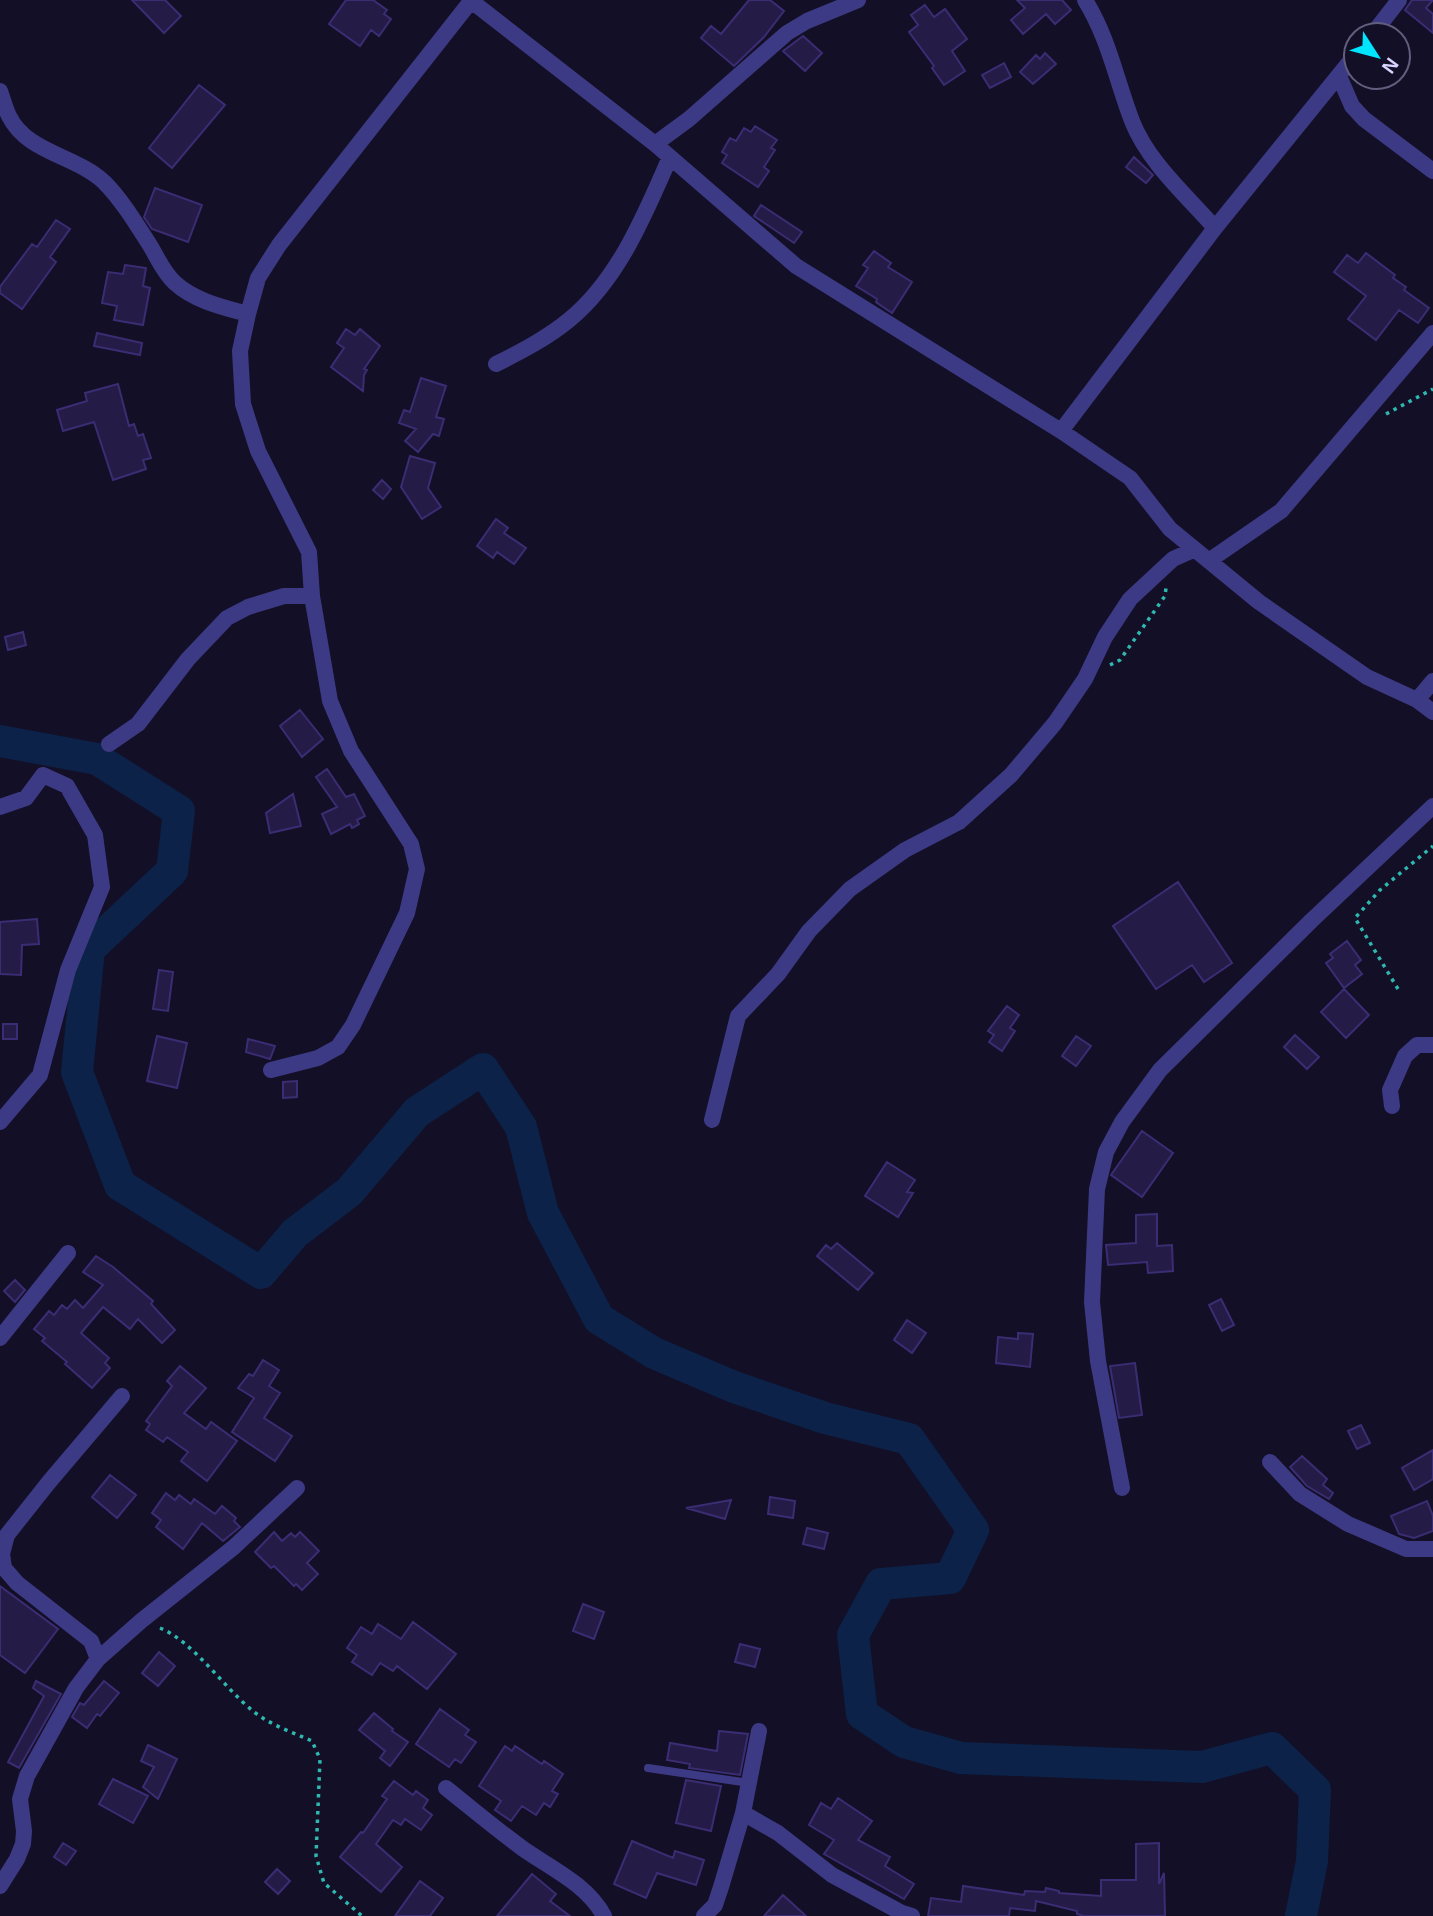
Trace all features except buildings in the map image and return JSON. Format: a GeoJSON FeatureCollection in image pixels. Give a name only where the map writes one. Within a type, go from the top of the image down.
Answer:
{"type":"FeatureCollection","features":[{"type":"Feature","properties":{"kind":"street"},"geometry":{"type":"LineString","coordinates":[[271,1070],[318,1058],[338,1047],[353,1025],[407,914],[417,869],[411,844],[351,751],[330,701],[312,596],[309,552],[258,451],[243,404],[240,351],[258,278],[279,244],[471,0],[655,144],[796,266],[1061,431],[1130,478],[1170,529],[1259,602],[1367,677],[1417,700],[1433,712]]}},
{"type":"Feature","properties":{"kind":"street"},"geometry":{"type":"LineString","coordinates":[[655,144],[689,119],[787,33],[807,21],[858,0]]}},
{"type":"Feature","properties":{"kind":"street"},"geometry":{"type":"LineString","coordinates":[[1085,0],[1109,49],[1132,122],[1149,152],[1215,228]]}},
{"type":"Feature","properties":{"kind":"street"},"geometry":{"type":"LineString","coordinates":[[1382,21],[1399,0]]}},
{"type":"Feature","properties":{"kind":"street"},"geometry":{"type":"LineString","coordinates":[[1061,431],[1215,228],[1342,72]]}},
{"type":"Feature","properties":{"kind":"street"},"geometry":{"type":"LineString","coordinates":[[1339,76],[1352,106],[1433,172]]}},
{"type":"Feature","properties":{"kind":"street"},"geometry":{"type":"LineString","coordinates":[[0,90],[9,116],[20,133],[37,146],[76,163],[103,182],[124,207],[174,282],[207,303],[248,314]]}},
{"type":"Feature","properties":{"kind":"street"},"geometry":{"type":"LineString","coordinates":[[496,364],[538,343],[571,318],[596,292],[623,254],[644,216],[670,157]]}},
{"type":"Feature","properties":{"kind":"street"},"geometry":{"type":"LineString","coordinates":[[1210,561],[1280,511],[1433,333]]}},
{"type":"Feature","properties":{"kind":"street"},"geometry":{"type":"LineString","coordinates":[[712,1120],[738,1016],[778,974],[809,931],[850,889],[905,850],[959,822],[1011,775],[1055,723],[1085,679],[1105,637],[1130,599],[1173,559],[1193,550]]}},
{"type":"Feature","properties":{"kind":"street"},"geometry":{"type":"LineString","coordinates":[[109,744],[138,724],[188,659],[227,618],[248,607],[284,596],[312,596]]}},
{"type":"Feature","properties":{"kind":"street"},"geometry":{"type":"LineString","coordinates":[[1417,700],[1433,681]]}},
{"type":"Feature","properties":{"kind":"street"},"geometry":{"type":"LineString","coordinates":[[0,807],[26,798],[43,775],[67,786],[95,835],[102,887],[68,970],[40,1074],[0,1122]]}},
{"type":"Feature","properties":{"kind":"street"},"geometry":{"type":"LineString","coordinates":[[1122,1488],[1098,1361],[1092,1302],[1097,1189],[1106,1152],[1122,1122],[1160,1070],[1311,921],[1433,806]]}},
{"type":"Feature","properties":{"kind":"street"},"geometry":{"type":"LineString","coordinates":[[1392,1106],[1390,1090],[1405,1056],[1417,1045],[1433,1045]]}},
{"type":"Feature","properties":{"kind":"street"},"geometry":{"type":"LineString","coordinates":[[0,1338],[68,1253]]}},
{"type":"Feature","properties":{"kind":"street"},"geometry":{"type":"LineString","coordinates":[[98,1659],[91,1641],[17,1583],[4,1568],[2,1555],[7,1535],[122,1396]]}},
{"type":"Feature","properties":{"kind":"street"},"geometry":{"type":"LineString","coordinates":[[1270,1462],[1300,1494],[1348,1524],[1406,1549],[1433,1549]]}},
{"type":"Feature","properties":{"kind":"street"},"geometry":{"type":"LineString","coordinates":[[0,1886],[23,1844],[20,1799],[27,1776],[76,1688],[98,1659],[234,1547],[298,1488]]}},
{"type":"Feature","properties":{"kind":"street"},"geometry":{"type":"LineString","coordinates":[[710,1915],[743,1813],[759,1731]]}},
{"type":"Feature","properties":{"kind":"street"},"geometry":{"type":"LineString","coordinates":[[446,1788],[522,1848],[573,1881],[600,1908],[604,1916]]}},
{"type":"Feature","properties":{"kind":"street"},"geometry":{"type":"LineString","coordinates":[[743,1813],[778,1833],[832,1875],[912,1916]]}},
{"type":"Feature","properties":{"kind":"lane"},"geometry":{"type":"LineString","coordinates":[[649,1768],[749,1783]]}},
{"type":"Feature","properties":{"kind":"path"},"geometry":{"type":"LineString","coordinates":[[1085,679],[1120,660],[1165,596],[1173,559]]}},
{"type":"Feature","properties":{"kind":"path"},"geometry":{"type":"LineString","coordinates":[[1398,989],[1355,918],[1380,890],[1433,846]]}},
{"type":"Feature","properties":{"kind":"path"},"geometry":{"type":"LineString","coordinates":[[141,1621],[165,1630],[192,1650],[253,1711],[268,1721],[312,1741],[320,1759],[316,1856],[324,1883],[362,1916]]}},
{"type":"Feature","properties":{"kind":"waterway"},"geometry":{"type":"LineString","coordinates":[[0,741],[97,759],[179,811],[172,871],[89,949],[77,1072],[120,1185],[261,1273],[295,1233],[349,1192],[417,1112],[483,1069],[521,1127],[543,1213],[599,1319],[654,1353],[734,1387],[825,1418],[909,1439],[973,1530],[950,1578],[881,1584],[853,1635],[862,1714],[904,1742],[961,1758],[1202,1767],[1272,1748],[1315,1790],[1312,1861],[1301,1916]]}}]}
